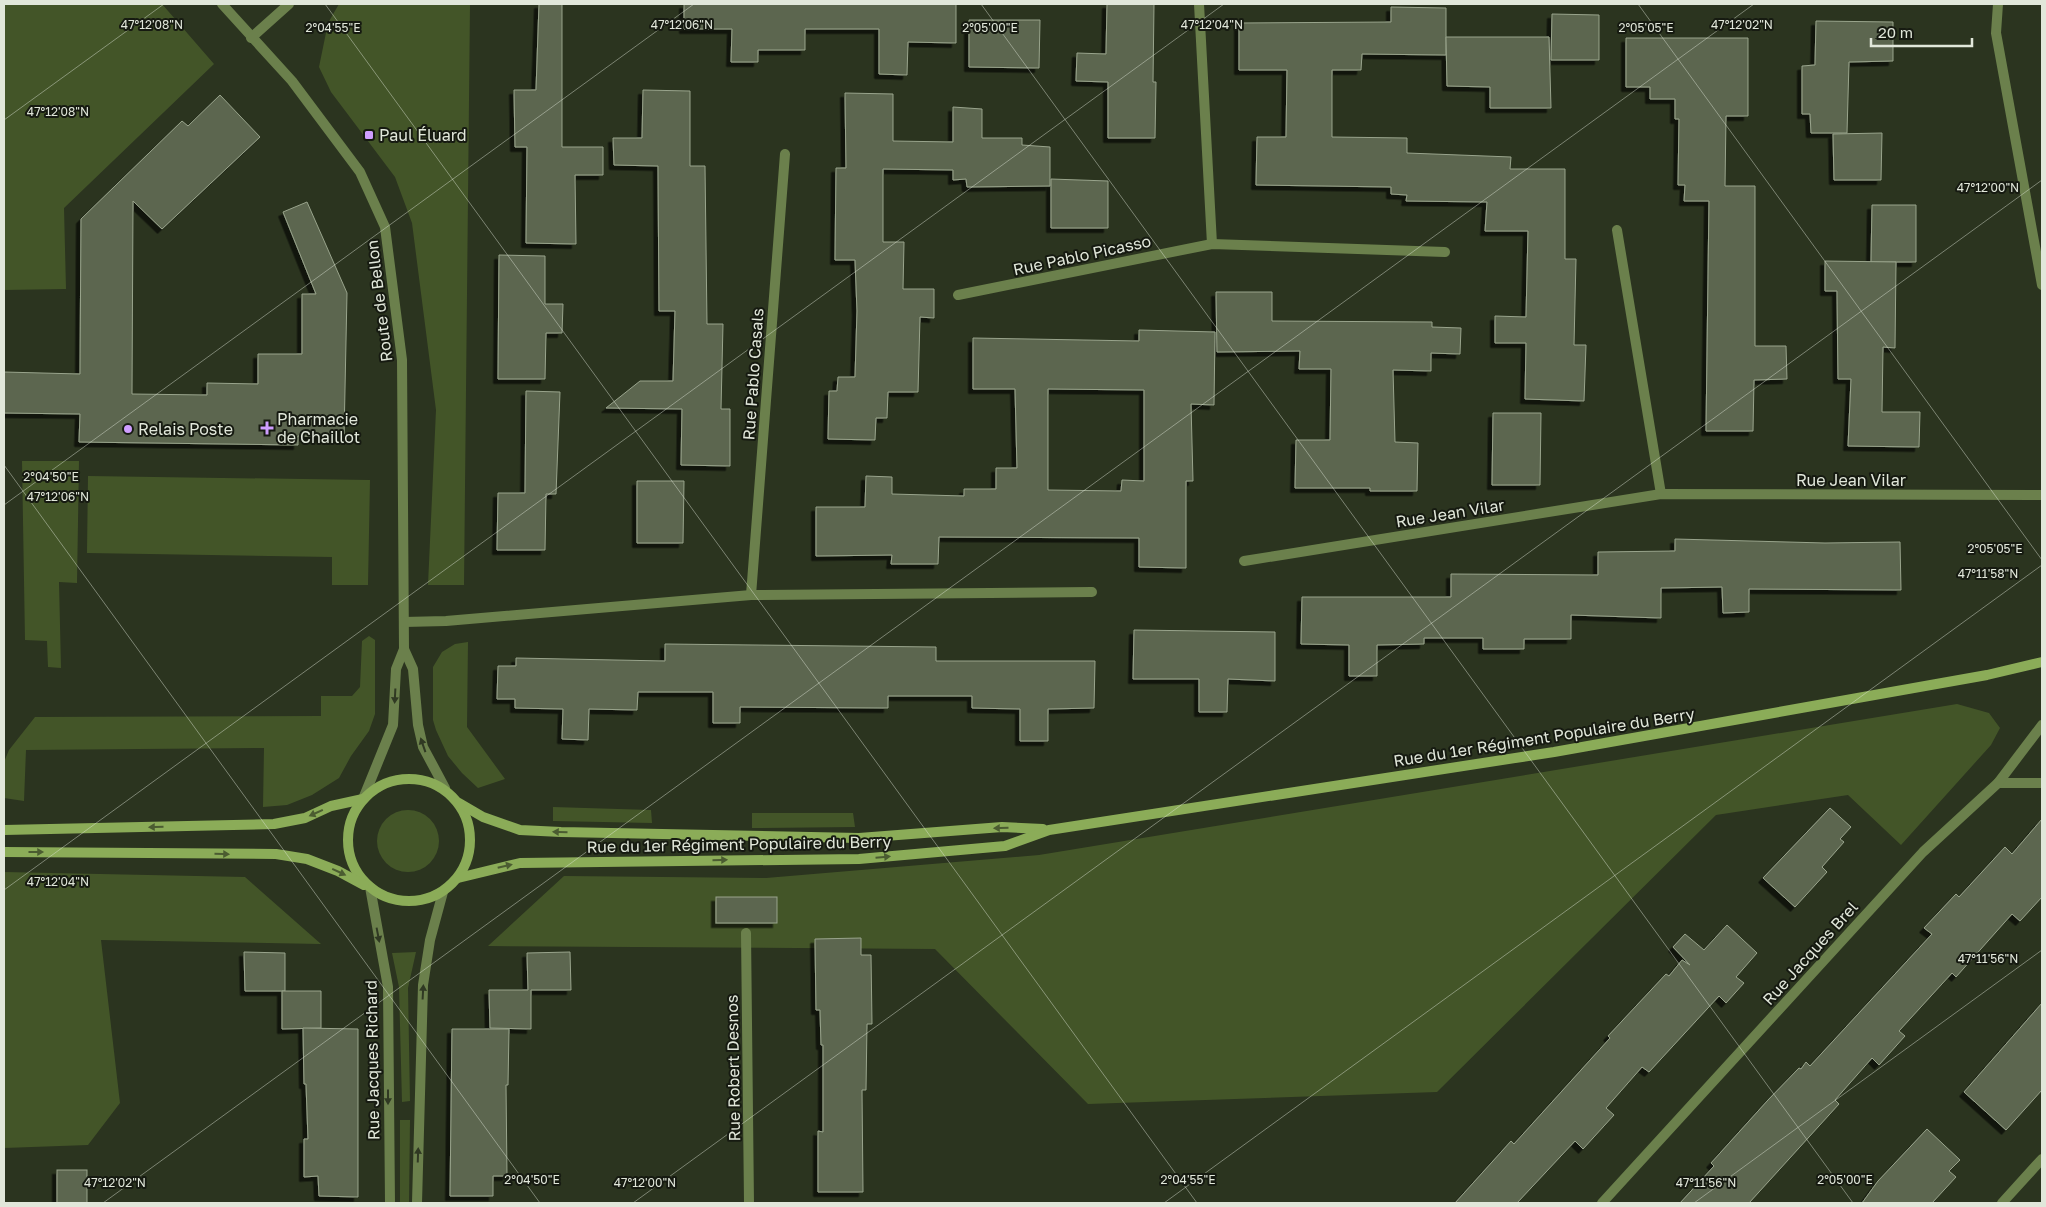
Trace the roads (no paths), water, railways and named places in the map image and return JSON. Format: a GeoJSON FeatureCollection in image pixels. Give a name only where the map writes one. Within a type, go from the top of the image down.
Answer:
{"type":"FeatureCollection","features":[{"type":"Feature","properties":{"kind":"main road","name":"Rue du 1er Régiment Populaire du Berry"},"geometry":{"type":"LineString","coordinates":[[458,878],[520,863],[859,859],[1005,846],[1049,830],[1554,752],[1987,675],[2042,662]]}},
{"type":"Feature","properties":{"kind":"main road"},"geometry":{"type":"LineString","coordinates":[[4,852],[276,854],[308,859],[338,871],[386,897],[406,902],[425,900],[443,892],[458,878],[468,861],[470,844],[469,826],[459,803],[445,788],[420,779],[393,780],[377,786],[363,799],[352,815],[347,834],[349,854],[356,873],[370,887]]}},
{"type":"Feature","properties":{"kind":"main road"},"geometry":{"type":"LineString","coordinates":[[4,830],[274,824],[305,818],[332,806],[363,799]]}},
{"type":"Feature","properties":{"kind":"main road","name":"Rue du 1er Régiment Populaire du Berry"},"geometry":{"type":"LineString","coordinates":[[459,803],[483,817],[520,830],[561,832],[859,838],[1002,827],[1049,830]]}},
{"type":"Feature","properties":{"kind":"street","name":"Route de Bellon"},"geometry":{"type":"LineString","coordinates":[[222,4],[292,81],[360,172],[385,227],[402,360],[404,649],[396,669],[393,725],[363,799]]}},
{"type":"Feature","properties":{"kind":"street"},"geometry":{"type":"LineString","coordinates":[[252,38],[289,4]]}},
{"type":"Feature","properties":{"kind":"street"},"geometry":{"type":"LineString","coordinates":[[1199,4],[1212,244]]}},
{"type":"Feature","properties":{"kind":"street"},"geometry":{"type":"LineString","coordinates":[[1998,4],[1996,33],[2042,285]]}},
{"type":"Feature","properties":{"kind":"street","name":"Rue Pablo Casals"},"geometry":{"type":"LineString","coordinates":[[751,595],[785,154]]}},
{"type":"Feature","properties":{"kind":"street"},"geometry":{"type":"LineString","coordinates":[[1617,230],[1661,494]]}},
{"type":"Feature","properties":{"kind":"street","name":"Rue Pablo Picasso"},"geometry":{"type":"LineString","coordinates":[[958,295],[1212,244],[1445,252]]}},
{"type":"Feature","properties":{"kind":"street","name":"Rue Jean Vilar"},"geometry":{"type":"LineString","coordinates":[[1244,561],[1661,494],[2042,495]]}},
{"type":"Feature","properties":{"kind":"street"},"geometry":{"type":"LineString","coordinates":[[404,622],[456,620],[751,595],[1092,592]]}},
{"type":"Feature","properties":{"kind":"street","name":"Route de Bellon"},"geometry":{"type":"LineString","coordinates":[[404,649],[413,669],[418,725],[423,746],[445,788]]}},
{"type":"Feature","properties":{"kind":"street","name":"Rue Jacques Brel"},"geometry":{"type":"LineString","coordinates":[[1602,1203],[1923,852],[1998,783],[2042,725]]}},
{"type":"Feature","properties":{"kind":"street"},"geometry":{"type":"LineString","coordinates":[[1998,783],[2042,783]]}},
{"type":"Feature","properties":{"kind":"street","name":"Rue Jacques Richard"},"geometry":{"type":"LineString","coordinates":[[370,887],[388,987],[390,1203]]}},
{"type":"Feature","properties":{"kind":"street"},"geometry":{"type":"LineString","coordinates":[[416,1203],[423,985],[430,940],[443,892]]}},
{"type":"Feature","properties":{"kind":"street","name":"Rue Robert Desnos"},"geometry":{"type":"LineString","coordinates":[[746,932],[749,1203]]}},
{"type":"Feature","properties":{"kind":"street"},"geometry":{"type":"LineString","coordinates":[[2002,1203],[2042,1158]]}},
{"type":"Feature","properties":{"kind":"place","name":"Paul Éluard"},"geometry":{"type":"Point","coordinates":[369,135]}},
{"type":"Feature","properties":{"kind":"place","name":"Pharmacie de Chaillot"},"geometry":{"type":"Point","coordinates":[267,428]}},
{"type":"Feature","properties":{"kind":"place","name":"Relais Poste"},"geometry":{"type":"Point","coordinates":[128,429]}}]}
